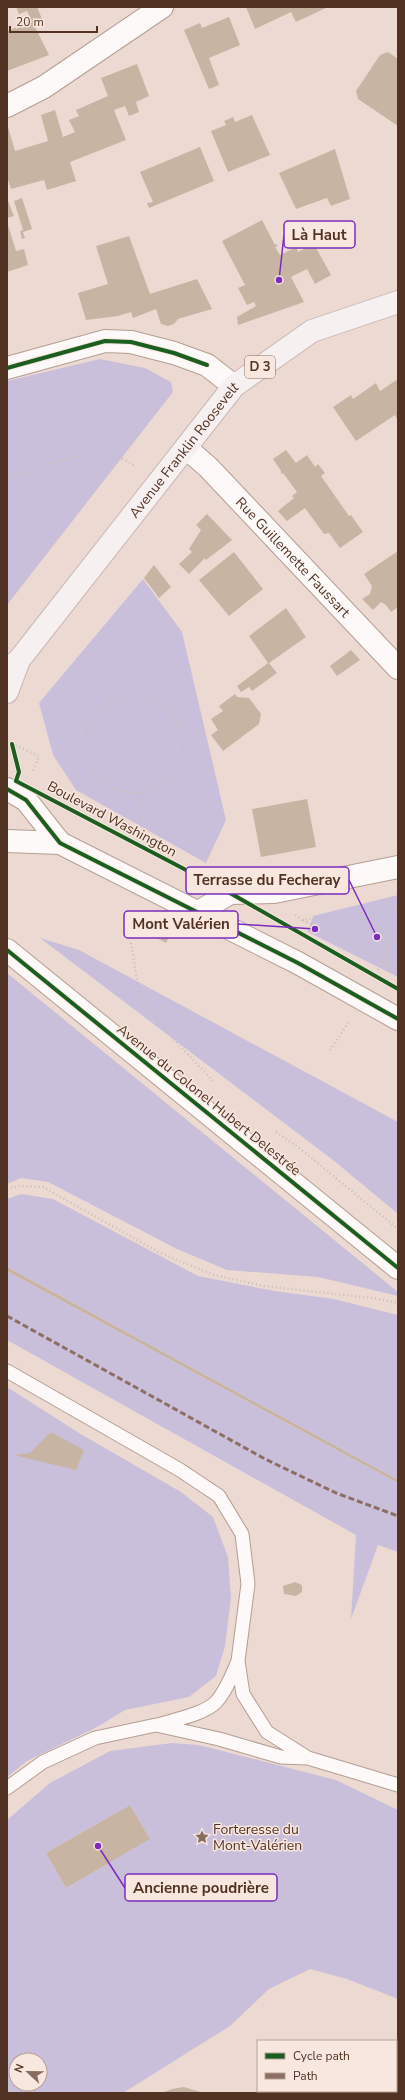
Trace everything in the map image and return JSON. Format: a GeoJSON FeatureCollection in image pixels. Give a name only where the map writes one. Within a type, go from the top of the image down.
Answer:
{"type":"FeatureCollection","features":[{"type":"Feature","properties":{"kind":"main road","name":"Avenue Franklin Roosevelt"},"geometry":{"type":"LineString","coordinates":[[7,692],[13,665],[234,386],[312,331],[398,302]]}},
{"type":"Feature","properties":{"kind":"street"},"geometry":{"type":"LineString","coordinates":[[7,106],[44,87],[162,7]]}},
{"type":"Feature","properties":{"kind":"street"},"geometry":{"type":"LineString","coordinates":[[7,368],[105,341],[131,342],[174,353],[207,364],[234,386]]}},
{"type":"Feature","properties":{"kind":"street","name":"Rue Guillemette Faussart"},"geometry":{"type":"LineString","coordinates":[[186,448],[214,473],[398,668]]}},
{"type":"Feature","properties":{"kind":"street","name":"Boulevard Washington"},"geometry":{"type":"LineString","coordinates":[[7,789],[26,800],[60,843],[298,964],[398,1018]]}},
{"type":"Feature","properties":{"kind":"street","name":"Boulevard Washington"},"geometry":{"type":"LineString","coordinates":[[7,841],[60,843]]}},
{"type":"Feature","properties":{"kind":"street"},"geometry":{"type":"LineString","coordinates":[[197,913],[230,893],[274,892],[398,867]]}},
{"type":"Feature","properties":{"kind":"street","name":"Avenue du Colonel Hubert Delestrée"},"geometry":{"type":"LineString","coordinates":[[7,950],[398,1268]]}},
{"type":"Feature","properties":{"kind":"lane"},"geometry":{"type":"LineString","coordinates":[[7,1371],[180,1470],[219,1496],[242,1534],[248,1584],[238,1661],[243,1694],[267,1732],[308,1758]]}},
{"type":"Feature","properties":{"kind":"lane"},"geometry":{"type":"LineString","coordinates":[[7,1788],[43,1762],[95,1738],[156,1725],[196,1713],[215,1704],[223,1693],[238,1661]]}},
{"type":"Feature","properties":{"kind":"lane"},"geometry":{"type":"LineString","coordinates":[[156,1725],[220,1739],[282,1757],[308,1758],[398,1785]]}},
{"type":"Feature","properties":{"kind":"path"},"geometry":{"type":"LineString","coordinates":[[7,479],[89,453],[106,453],[121,458],[136,467]]}},
{"type":"Feature","properties":{"kind":"path"},"geometry":{"type":"LineString","coordinates":[[130,695],[146,696],[161,703],[173,714],[181,728],[183,745],[180,761],[172,775],[160,786],[142,793],[128,793],[112,789],[98,779],[89,766],[85,751],[85,735],[91,720],[101,707],[114,698],[130,695]]}},
{"type":"Feature","properties":{"kind":"path"},"geometry":{"type":"LineString","coordinates":[[12,744],[14,750]]}},
{"type":"Feature","properties":{"kind":"path"},"geometry":{"type":"LineString","coordinates":[[12,744],[39,756],[32,774]]}},
{"type":"Feature","properties":{"kind":"path"},"geometry":{"type":"LineString","coordinates":[[140,823],[142,793]]}},
{"type":"Feature","properties":{"kind":"path"},"geometry":{"type":"LineString","coordinates":[[302,920],[398,908]]}},
{"type":"Feature","properties":{"kind":"path"},"geometry":{"type":"LineString","coordinates":[[290,912],[302,920],[398,970]]}},
{"type":"Feature","properties":{"kind":"path"},"geometry":{"type":"LineString","coordinates":[[378,970],[398,931]]}},
{"type":"Feature","properties":{"kind":"path"},"geometry":{"type":"LineString","coordinates":[[131,943],[139,989],[167,1030],[212,1080]]}},
{"type":"Feature","properties":{"kind":"path"},"geometry":{"type":"LineString","coordinates":[[330,1050],[351,1018]]}},
{"type":"Feature","properties":{"kind":"path"},"geometry":{"type":"LineString","coordinates":[[7,1189],[32,1185],[44,1187],[160,1253],[214,1275],[264,1286],[372,1298],[398,1303]]}},
{"type":"Feature","properties":{"kind":"shaded area"},"geometry":{"type":"Polygon","coordinates":[[[100,359],[145,368],[171,382],[173,392],[7,605],[7,381],[100,359]]]}},
{"type":"Feature","properties":{"kind":"shaded area"},"geometry":{"type":"Polygon","coordinates":[[[143,579],[182,632],[226,820],[206,863],[76,790],[53,755],[39,703],[143,579]]]}},
{"type":"Feature","properties":{"kind":"shaded area"},"geometry":{"type":"Polygon","coordinates":[[[398,895],[398,977],[308,932],[313,916],[398,895]]]}},
{"type":"Feature","properties":{"kind":"shaded area"},"geometry":{"type":"Polygon","coordinates":[[[40,938],[79,950],[398,1122],[398,1214],[333,1160],[40,938]]]}},
{"type":"Feature","properties":{"kind":"shaded area"},"geometry":{"type":"Polygon","coordinates":[[[7,973],[398,1292],[398,1296],[318,1277],[227,1270],[177,1249],[48,1182],[21,1178],[7,1184],[7,973]]]}},
{"type":"Feature","properties":{"kind":"shaded area"},"geometry":{"type":"Polygon","coordinates":[[[21,1194],[53,1199],[198,1276],[275,1291],[334,1299],[398,1315],[398,1480],[7,1267],[7,1199],[21,1194]]]}},
{"type":"Feature","properties":{"kind":"shaded area"},"geometry":{"type":"Polygon","coordinates":[[[7,1271],[398,1483],[398,1552],[378,1545],[351,1619],[356,1535],[7,1340],[7,1271]]]}},
{"type":"Feature","properties":{"kind":"shaded area"},"geometry":{"type":"Polygon","coordinates":[[[7,1387],[79,1433],[181,1492],[213,1517],[228,1557],[231,1598],[225,1646],[216,1676],[189,1697],[125,1710],[99,1726],[27,1761],[7,1777],[7,1387]]]}},
{"type":"Feature","properties":{"kind":"shaded area"},"geometry":{"type":"Polygon","coordinates":[[[172,1743],[199,1745],[336,1780],[398,1810],[398,1999],[347,1979],[310,1969],[269,1989],[230,2026],[123,2093],[7,2093],[7,1820],[50,1783],[110,1751],[172,1743]],[[130,1805],[46,1853],[66,1888],[150,1839],[130,1805]]]}},
{"type":"Feature","properties":{"kind":"building"},"geometry":{"type":"Polygon","coordinates":[[[16,7],[37,7],[42,19],[33,23],[27,11],[19,14],[16,7]]]}},
{"type":"Feature","properties":{"kind":"building"},"geometry":{"type":"Polygon","coordinates":[[[246,7],[328,7],[296,22],[291,12],[255,29],[246,7]]]}},
{"type":"Feature","properties":{"kind":"building"},"geometry":{"type":"Polygon","coordinates":[[[229,17],[240,45],[209,58],[219,85],[209,89],[184,30],[200,23],[202,28],[229,17]]]}},
{"type":"Feature","properties":{"kind":"building"},"geometry":{"type":"Polygon","coordinates":[[[32,21],[49,55],[7,71],[7,31],[32,21]]]}},
{"type":"Feature","properties":{"kind":"building"},"geometry":{"type":"Polygon","coordinates":[[[388,52],[398,59],[398,126],[358,99],[356,91],[380,55],[388,52]]]}},
{"type":"Feature","properties":{"kind":"building"},"geometry":{"type":"Polygon","coordinates":[[[137,64],[149,96],[136,102],[139,112],[129,116],[125,106],[114,110],[126,140],[70,162],[76,181],[47,190],[44,180],[11,189],[7,177],[8,127],[15,151],[48,141],[41,115],[55,110],[63,137],[75,132],[69,120],[79,116],[76,110],[108,96],[101,78],[137,64]]]}},
{"type":"Feature","properties":{"kind":"building"},"geometry":{"type":"Polygon","coordinates":[[[252,115],[270,155],[228,172],[211,131],[226,125],[224,121],[233,117],[235,122],[252,115]]]}},
{"type":"Feature","properties":{"kind":"building"},"geometry":{"type":"Polygon","coordinates":[[[200,147],[214,181],[149,208],[147,203],[153,202],[140,172],[200,147]]]}},
{"type":"Feature","properties":{"kind":"building"},"geometry":{"type":"Polygon","coordinates":[[[335,149],[350,199],[331,206],[327,198],[296,209],[279,173],[335,149]]]}},
{"type":"Feature","properties":{"kind":"building"},"geometry":{"type":"Polygon","coordinates":[[[7,198],[14,216],[7,218],[7,198]]]}},
{"type":"Feature","properties":{"kind":"building"},"geometry":{"type":"Polygon","coordinates":[[[22,198],[32,229],[23,232],[25,238],[22,239],[20,231],[23,230],[14,201],[22,198]]]}},
{"type":"Feature","properties":{"kind":"building"},"geometry":{"type":"Polygon","coordinates":[[[262,220],[275,245],[276,244],[278,246],[275,247],[280,255],[296,247],[298,252],[314,244],[331,275],[315,284],[307,269],[291,277],[304,302],[238,325],[237,317],[256,306],[254,302],[247,305],[238,288],[245,285],[222,241],[262,220]]]}},
{"type":"Feature","properties":{"kind":"building"},"geometry":{"type":"Polygon","coordinates":[[[7,222],[16,251],[24,249],[28,265],[7,272],[7,222]]]}},
{"type":"Feature","properties":{"kind":"building"},"geometry":{"type":"Polygon","coordinates":[[[129,236],[150,294],[197,279],[212,309],[178,319],[174,324],[168,326],[161,324],[156,309],[133,318],[131,312],[118,316],[86,320],[78,293],[108,284],[96,246],[129,236]]]}},
{"type":"Feature","properties":{"kind":"building"},"geometry":{"type":"Polygon","coordinates":[[[398,379],[398,421],[395,415],[356,441],[333,407],[351,395],[353,399],[376,383],[380,391],[398,379]]]}},
{"type":"Feature","properties":{"kind":"building"},"geometry":{"type":"Polygon","coordinates":[[[286,450],[296,463],[307,455],[315,467],[318,464],[325,473],[321,476],[349,516],[351,515],[363,532],[340,548],[329,533],[324,534],[305,508],[287,521],[278,511],[294,498],[292,496],[297,492],[283,473],[281,474],[281,471],[273,459],[286,450]]]}},
{"type":"Feature","properties":{"kind":"building"},"geometry":{"type":"Polygon","coordinates":[[[207,514],[232,540],[206,560],[205,558],[189,574],[179,564],[192,552],[189,549],[201,530],[196,525],[207,514]]]}},
{"type":"Feature","properties":{"kind":"building"},"geometry":{"type":"Polygon","coordinates":[[[398,551],[398,607],[391,612],[386,605],[381,602],[373,610],[362,599],[370,594],[372,586],[364,574],[398,551]]]}},
{"type":"Feature","properties":{"kind":"building"},"geometry":{"type":"Polygon","coordinates":[[[234,552],[263,589],[229,616],[199,580],[234,552]]]}},
{"type":"Feature","properties":{"kind":"building"},"geometry":{"type":"Polygon","coordinates":[[[154,565],[171,587],[159,598],[144,578],[154,565]]]}},
{"type":"Feature","properties":{"kind":"building"},"geometry":{"type":"Polygon","coordinates":[[[286,608],[306,637],[269,663],[277,673],[252,691],[249,687],[241,692],[237,686],[268,663],[249,636],[286,608]]]}},
{"type":"Feature","properties":{"kind":"building"},"geometry":{"type":"Polygon","coordinates":[[[351,650],[360,660],[337,676],[330,666],[351,650]]]}},
{"type":"Feature","properties":{"kind":"building"},"geometry":{"type":"Polygon","coordinates":[[[235,694],[237,697],[249,698],[261,714],[259,724],[223,751],[211,735],[218,730],[211,719],[223,711],[219,706],[235,694]]]}},
{"type":"Feature","properties":{"kind":"building"},"geometry":{"type":"Polygon","coordinates":[[[307,799],[316,847],[261,857],[252,809],[307,799]]]}},
{"type":"Feature","properties":{"kind":"building"},"geometry":{"type":"Polygon","coordinates":[[[155,930],[169,937],[166,943],[153,936],[155,930]]]}},
{"type":"Feature","properties":{"kind":"building"},"geometry":{"type":"Polygon","coordinates":[[[7,1267],[398,1480],[398,1483],[7,1271],[7,1267]]]}},
{"type":"Feature","properties":{"kind":"building"},"geometry":{"type":"Polygon","coordinates":[[[51,1432],[84,1450],[76,1470],[14,1455],[30,1453],[51,1432]]]}},
{"type":"Feature","properties":{"kind":"building"},"geometry":{"type":"Polygon","coordinates":[[[295,1582],[302,1585],[302,1592],[296,1596],[284,1594],[283,1586],[295,1582]]]}},
{"type":"Feature","properties":{"kind":"building"},"geometry":{"type":"Polygon","coordinates":[[[130,1805],[150,1839],[66,1888],[46,1853],[130,1805]]]}},
{"type":"Feature","properties":{"kind":"building"},"geometry":{"type":"Polygon","coordinates":[[[184,2087],[204,2093],[161,2093],[172,2089],[184,2087]]]}},
{"type":"Feature","properties":{"kind":"marked path"},"geometry":{"type":"LineString","coordinates":[[7,1316],[265,1459],[336,1493],[398,1516]]}},
{"type":"Feature","properties":{"kind":"cycle path"},"geometry":{"type":"LineString","coordinates":[[7,368],[105,341],[131,342],[174,353],[207,365]]}},
{"type":"Feature","properties":{"kind":"cycle path"},"geometry":{"type":"LineString","coordinates":[[12,744],[19,772],[16,781],[230,893],[398,989]]}},
{"type":"Feature","properties":{"kind":"cycle path"},"geometry":{"type":"LineString","coordinates":[[7,789],[26,800],[60,843],[298,963],[398,1019]]}},
{"type":"Feature","properties":{"kind":"cycle path"},"geometry":{"type":"LineString","coordinates":[[7,950],[398,1268]]}},
{"type":"Feature","properties":{"kind":"place","name":"Là Haut"},"geometry":{"type":"Point","coordinates":[279,280]}},
{"type":"Feature","properties":{"kind":"place","name":"Mont Valérien"},"geometry":{"type":"Point","coordinates":[315,929]}},
{"type":"Feature","properties":{"kind":"place","name":"Terrasse du Fecheray"},"geometry":{"type":"Point","coordinates":[377,937]}},
{"type":"Feature","properties":{"kind":"place","name":"Forteresse du Mont-Valérien"},"geometry":{"type":"Point","coordinates":[202,1837]}},
{"type":"Feature","properties":{"kind":"place","name":"Ancienne poudrière"},"geometry":{"type":"Point","coordinates":[98,1846]}}]}
